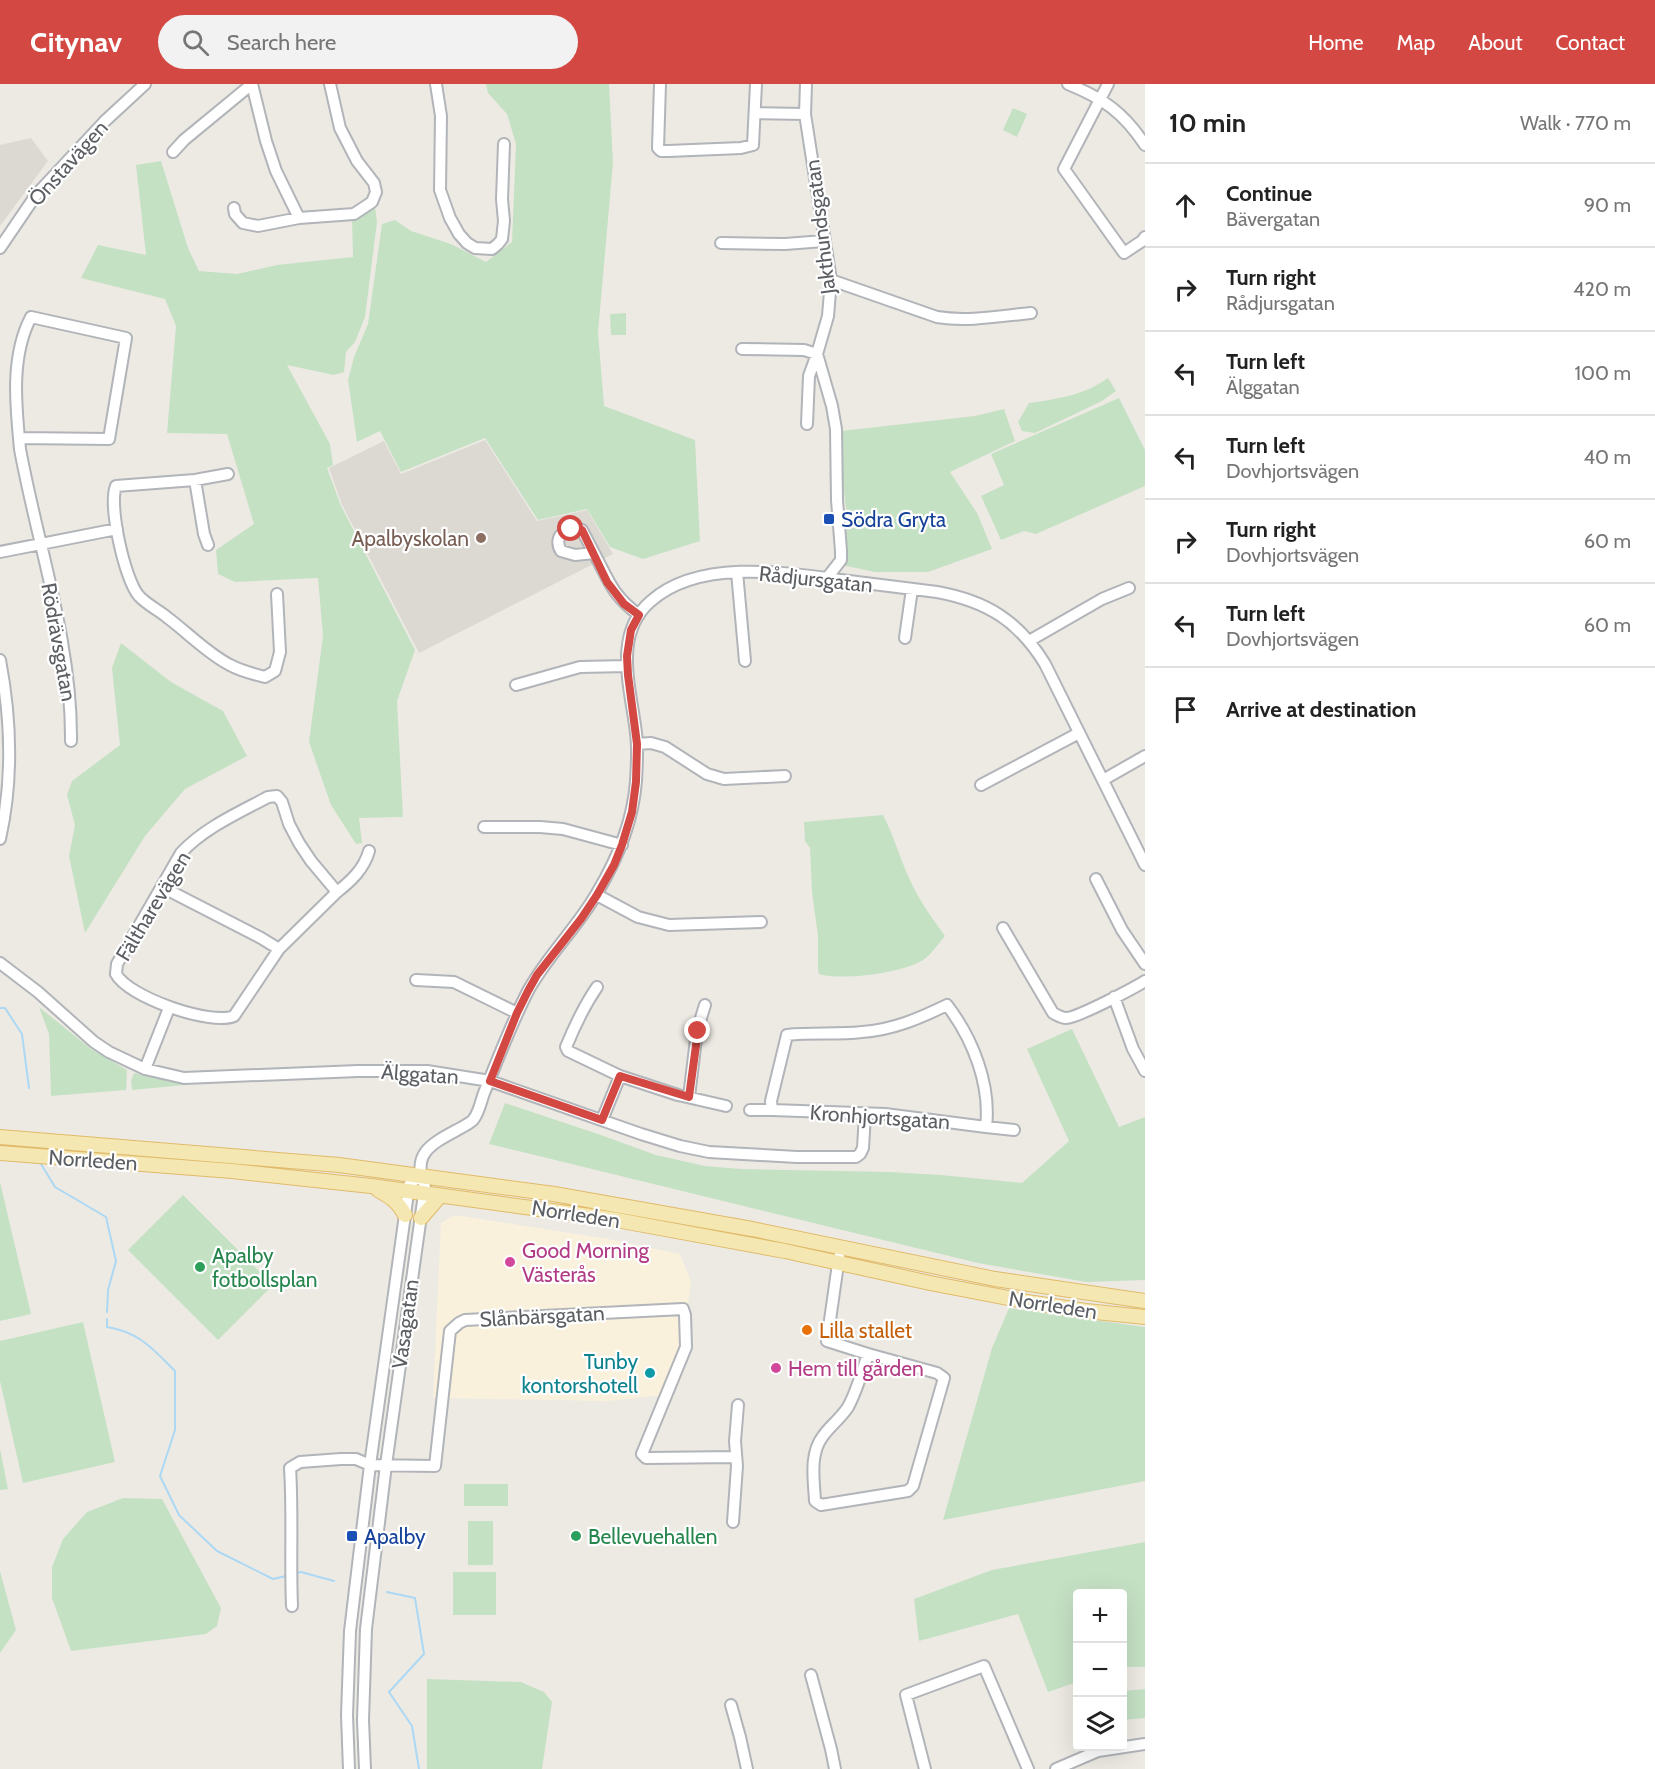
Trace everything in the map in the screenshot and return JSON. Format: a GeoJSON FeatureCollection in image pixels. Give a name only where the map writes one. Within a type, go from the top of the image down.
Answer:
{"type":"FeatureCollection","features":[{"type":"Feature","properties":{"kind":"main road","name":"Norrleden"},"geometry":{"type":"LineString","coordinates":[[0,1137],[249,1157],[420,1175],[649,1210],[752,1228],[995,1279],[1145,1301]]}},
{"type":"Feature","properties":{"kind":"main road","name":"Norrleden"},"geometry":{"type":"LineString","coordinates":[[0,1153],[232,1171],[371,1186],[611,1219],[743,1243],[1034,1303],[1145,1317]]}},
{"type":"Feature","properties":{"kind":"main road"},"geometry":{"type":"LineString","coordinates":[[371,1186],[393,1198],[405,1215]]}},
{"type":"Feature","properties":{"kind":"main road"},"geometry":{"type":"LineString","coordinates":[[421,1218],[428,1207],[440,1196]]}},
{"type":"Feature","properties":{"kind":"street","name":"Önstavägen"},"geometry":{"type":"LineString","coordinates":[[0,248],[36,195],[105,121],[145,84]]}},
{"type":"Feature","properties":{"kind":"street"},"geometry":{"type":"LineString","coordinates":[[173,152],[184,140],[252,84],[276,171],[299,218]]}},
{"type":"Feature","properties":{"kind":"street"},"geometry":{"type":"LineString","coordinates":[[234,208],[235,214],[243,223],[264,225],[299,218],[354,214],[372,202],[376,192],[374,183],[357,160],[340,128],[330,84]]}},
{"type":"Feature","properties":{"kind":"street"},"geometry":{"type":"LineString","coordinates":[[436,84],[441,116],[441,190],[450,218],[459,234],[475,248],[492,249],[502,239],[504,144]]}},
{"type":"Feature","properties":{"kind":"street"},"geometry":{"type":"LineString","coordinates":[[660,84],[657,141],[661,151],[741,148],[753,145],[756,84]]}},
{"type":"Feature","properties":{"kind":"street","name":"Jakthundsgatan"},"geometry":{"type":"LineString","coordinates":[[806,84],[805,114],[831,280],[828,316],[809,376],[807,424]]}},
{"type":"Feature","properties":{"kind":"street"},"geometry":{"type":"LineString","coordinates":[[1068,84],[1101,99],[1120,115],[1145,145]]}},
{"type":"Feature","properties":{"kind":"street"},"geometry":{"type":"LineString","coordinates":[[1108,84],[1064,170],[1124,253],[1145,237]]}},
{"type":"Feature","properties":{"kind":"street"},"geometry":{"type":"LineString","coordinates":[[755,113],[805,114]]}},
{"type":"Feature","properties":{"kind":"street"},"geometry":{"type":"LineString","coordinates":[[721,243],[824,242]]}},
{"type":"Feature","properties":{"kind":"street"},"geometry":{"type":"LineString","coordinates":[[831,280],[937,317],[973,319],[1031,313]]}},
{"type":"Feature","properties":{"kind":"street","name":"Rödrävsgatan"},"geometry":{"type":"LineString","coordinates":[[19,438],[109,439],[126,338],[31,317],[22,342],[17,374],[19,438],[24,471],[64,649],[72,715],[71,741]]}},
{"type":"Feature","properties":{"kind":"street"},"geometry":{"type":"LineString","coordinates":[[742,349],[804,350],[817,354],[832,406],[837,440],[837,500],[841,560],[827,578]]}},
{"type":"Feature","properties":{"kind":"street"},"geometry":{"type":"LineString","coordinates":[[228,474],[195,480],[116,486],[114,497],[117,529],[131,586],[138,596],[224,662],[243,671],[265,677],[275,671],[280,652],[277,594]]}},
{"type":"Feature","properties":{"kind":"street"},"geometry":{"type":"LineString","coordinates":[[195,480],[207,545]]}},
{"type":"Feature","properties":{"kind":"street"},"geometry":{"type":"LineString","coordinates":[[0,552],[117,529]]}},
{"type":"Feature","properties":{"kind":"street"},"geometry":{"type":"LineString","coordinates":[[594,554],[607,582],[624,604],[639,615]]}},
{"type":"Feature","properties":{"kind":"street"},"geometry":{"type":"LineString","coordinates":[[737,572],[745,662]]}},
{"type":"Feature","properties":{"kind":"street","name":"Rådjursgatan"},"geometry":{"type":"LineString","coordinates":[[420,1175],[422,1154],[431,1144],[474,1119],[517,1013],[537,975],[581,919],[614,865],[632,812],[636,782],[637,744],[627,666],[627,644],[631,630],[649,602],[668,588],[696,576],[737,572],[788,572],[957,596],[997,612],[1029,641],[1045,664],[1145,865]]}},
{"type":"Feature","properties":{"kind":"street"},"geometry":{"type":"LineString","coordinates":[[1029,641],[1102,599],[1129,588]]}},
{"type":"Feature","properties":{"kind":"street"},"geometry":{"type":"LineString","coordinates":[[905,638],[912,589]]}},
{"type":"Feature","properties":{"kind":"street"},"geometry":{"type":"LineString","coordinates":[[0,660],[7,715],[9,765],[0,839]]}},
{"type":"Feature","properties":{"kind":"street"},"geometry":{"type":"LineString","coordinates":[[516,685],[580,667],[627,666]]}},
{"type":"Feature","properties":{"kind":"street"},"geometry":{"type":"LineString","coordinates":[[981,785],[1079,734]]}},
{"type":"Feature","properties":{"kind":"street"},"geometry":{"type":"LineString","coordinates":[[637,744],[658,744],[707,774],[724,779],[785,776]]}},
{"type":"Feature","properties":{"kind":"street"},"geometry":{"type":"LineString","coordinates":[[1103,780],[1145,756]]}},
{"type":"Feature","properties":{"kind":"street","name":"Fältharevägen"},"geometry":{"type":"LineString","coordinates":[[337,892],[299,843],[289,824],[282,802],[277,796],[268,797],[208,830],[181,853],[117,964],[116,974],[134,991],[169,1008],[229,1019],[234,1016],[279,949],[357,874],[369,852]]}},
{"type":"Feature","properties":{"kind":"street"},"geometry":{"type":"LineString","coordinates":[[484,826],[562,829],[622,845]]}},
{"type":"Feature","properties":{"kind":"street"},"geometry":{"type":"LineString","coordinates":[[1096,879],[1122,930],[1145,964]]}},
{"type":"Feature","properties":{"kind":"street"},"geometry":{"type":"LineString","coordinates":[[162,887],[279,949]]}},
{"type":"Feature","properties":{"kind":"street"},"geometry":{"type":"LineString","coordinates":[[597,895],[638,917],[659,923],[678,925],[761,922]]}},
{"type":"Feature","properties":{"kind":"street"},"geometry":{"type":"LineString","coordinates":[[1003,928],[1053,1012],[1060,1017],[1069,1017],[1145,981]]}},
{"type":"Feature","properties":{"kind":"street","name":"Älggatan"},"geometry":{"type":"LineString","coordinates":[[0,963],[109,1052],[145,1069],[184,1078],[358,1071],[428,1071],[490,1081],[661,1140],[709,1152],[797,1157],[856,1157],[861,1154],[865,1114]]}},
{"type":"Feature","properties":{"kind":"street"},"geometry":{"type":"LineString","coordinates":[[416,980],[453,982],[517,1013]]}},
{"type":"Feature","properties":{"kind":"street"},"geometry":{"type":"LineString","coordinates":[[597,987],[585,1004],[566,1047],[568,1051],[620,1076],[726,1106]]}},
{"type":"Feature","properties":{"kind":"street"},"geometry":{"type":"LineString","coordinates":[[1114,997],[1133,1049],[1145,1071]]}},
{"type":"Feature","properties":{"kind":"street"},"geometry":{"type":"LineString","coordinates":[[689,1097],[698,1031],[705,1005]]}},
{"type":"Feature","properties":{"kind":"street"},"geometry":{"type":"LineString","coordinates":[[772,1110],[771,1101],[787,1035],[882,1029],[915,1020],[947,1005],[955,1015],[978,1063],[987,1098],[986,1127]]}},
{"type":"Feature","properties":{"kind":"street"},"geometry":{"type":"LineString","coordinates":[[145,1069],[169,1008]]}},
{"type":"Feature","properties":{"kind":"street"},"geometry":{"type":"LineString","coordinates":[[602,1120],[620,1076]]}},
{"type":"Feature","properties":{"kind":"street","name":"Kronhjortsgatan"},"geometry":{"type":"LineString","coordinates":[[750,1110],[918,1118],[1014,1130]]}},
{"type":"Feature","properties":{"kind":"street","name":"Vasagatan"},"geometry":{"type":"LineString","coordinates":[[349,1769],[347,1715],[350,1631],[370,1465],[409,1185],[420,1175],[424,1193],[386,1465],[366,1629],[363,1720],[365,1769]]}},
{"type":"Feature","properties":{"kind":"street"},"geometry":{"type":"LineString","coordinates":[[840,1247],[827,1341],[937,1373],[944,1378],[913,1486],[908,1491],[821,1505],[816,1501],[813,1471],[818,1445],[821,1438],[851,1401],[868,1354]]}},
{"type":"Feature","properties":{"kind":"street","name":"Slånbärsgatan"},"geometry":{"type":"LineString","coordinates":[[370,1465],[435,1466],[450,1331],[465,1320],[683,1309],[686,1347],[642,1454],[646,1458],[736,1457]]}},
{"type":"Feature","properties":{"kind":"street"},"geometry":{"type":"LineString","coordinates":[[733,1522],[738,1405]]}},
{"type":"Feature","properties":{"kind":"street"},"geometry":{"type":"LineString","coordinates":[[292,1606],[290,1564],[293,1514],[290,1468],[300,1462],[340,1458],[356,1459],[370,1465]]}},
{"type":"Feature","properties":{"kind":"street"},"geometry":{"type":"LineString","coordinates":[[925,1769],[906,1695],[984,1665],[1028,1769]]}},
{"type":"Feature","properties":{"kind":"street"},"geometry":{"type":"LineString","coordinates":[[812,1675],[835,1769]]}},
{"type":"Feature","properties":{"kind":"street"},"geometry":{"type":"LineString","coordinates":[[731,1705],[747,1769]]}},
{"type":"Feature","properties":{"kind":"street"},"geometry":{"type":"LineString","coordinates":[[1056,1769],[1098,1751],[1145,1744]]}},
{"type":"Feature","properties":{"kind":"shaded area"},"geometry":{"type":"Polygon","coordinates":[[[31,138],[48,161],[0,226],[0,145],[31,138]]]}},
{"type":"Feature","properties":{"kind":"shaded area","name":"Apalbyskolan"},"geometry":{"type":"Polygon","coordinates":[[[485,440],[537,521],[587,510],[613,554],[419,653],[342,505],[329,468],[384,441],[401,474],[485,440]]]}},
{"type":"Feature","properties":{"kind":"shaded area"},"geometry":{"type":"Polygon","coordinates":[[[455,1215],[608,1239],[680,1254],[691,1282],[682,1347],[663,1395],[608,1401],[433,1398],[441,1223],[455,1215]]]}},
{"type":"Feature","properties":{"kind":"green space"},"geometry":{"type":"Polygon","coordinates":[[[486,84],[609,84],[613,163],[598,332],[604,406],[695,440],[700,541],[643,559],[610,547],[587,509],[538,520],[485,438],[401,472],[380,431],[357,442],[348,380],[354,357],[368,324],[382,224],[395,220],[411,231],[451,244],[486,262],[512,242],[516,144],[507,114],[488,93],[486,84]]]}},
{"type":"Feature","properties":{"kind":"green space"},"geometry":{"type":"Polygon","coordinates":[[[1013,108],[1027,114],[1017,137],[1003,130],[1013,108]]]}},
{"type":"Feature","properties":{"kind":"green space"},"geometry":{"type":"Polygon","coordinates":[[[161,161],[188,248],[199,271],[237,274],[277,265],[353,257],[352,218],[375,207],[377,222],[365,317],[355,342],[346,352],[344,372],[334,375],[287,365],[330,444],[333,465],[327,468],[341,506],[415,650],[397,701],[403,817],[359,818],[362,843],[356,844],[331,805],[309,742],[323,636],[318,578],[235,582],[218,574],[216,550],[254,524],[227,434],[167,433],[176,326],[165,299],[81,278],[98,245],[146,255],[136,165],[161,161]]]}},
{"type":"Feature","properties":{"kind":"green space"},"geometry":{"type":"Polygon","coordinates":[[[626,313],[626,335],[611,335],[610,314],[626,313]]]}},
{"type":"Feature","properties":{"kind":"green space"},"geometry":{"type":"Polygon","coordinates":[[[1108,378],[1116,391],[1102,401],[1035,433],[1022,431],[1018,422],[1029,403],[1060,398],[1090,389],[1108,378]]]}},
{"type":"Feature","properties":{"kind":"green space"},"geometry":{"type":"Polygon","coordinates":[[[1119,398],[1145,450],[1145,486],[1036,534],[1024,531],[1001,540],[981,496],[1004,485],[991,454],[1119,398]]]}},
{"type":"Feature","properties":{"kind":"green space"},"geometry":{"type":"Polygon","coordinates":[[[1004,409],[1015,441],[950,472],[977,513],[992,549],[928,572],[875,572],[846,566],[846,508],[841,466],[841,431],[975,416],[1004,409]]]}},
{"type":"Feature","properties":{"kind":"green space"},"geometry":{"type":"Polygon","coordinates":[[[121,643],[171,682],[223,711],[247,756],[185,789],[145,836],[85,933],[69,856],[75,825],[67,795],[72,781],[120,745],[112,668],[121,643]]]}},
{"type":"Feature","properties":{"kind":"green space"},"geometry":{"type":"Polygon","coordinates":[[[883,815],[906,872],[926,909],[945,936],[926,958],[901,969],[842,977],[819,974],[810,848],[805,841],[804,822],[883,815]]]}},
{"type":"Feature","properties":{"kind":"green space"},"geometry":{"type":"Polygon","coordinates":[[[39,1007],[91,1049],[127,1070],[126,1090],[51,1096],[49,1034],[39,1007]]]}},
{"type":"Feature","properties":{"kind":"green space"},"geometry":{"type":"Polygon","coordinates":[[[1072,1029],[1119,1127],[1145,1117],[1145,1280],[1086,1282],[978,1263],[489,1144],[505,1103],[656,1155],[705,1166],[741,1169],[890,1172],[1022,1183],[1069,1141],[1027,1049],[1072,1029]]]}},
{"type":"Feature","properties":{"kind":"green space"},"geometry":{"type":"Polygon","coordinates":[[[134,1073],[185,1085],[132,1090],[131,1081],[134,1073]]]}},
{"type":"Feature","properties":{"kind":"green space"},"geometry":{"type":"Polygon","coordinates":[[[0,1182],[31,1314],[0,1321],[0,1182]]]}},
{"type":"Feature","properties":{"kind":"green space","name":"Apalby fotbollsplan"},"geometry":{"type":"Polygon","coordinates":[[[183,1195],[273,1285],[218,1340],[128,1250],[183,1195]]]}},
{"type":"Feature","properties":{"kind":"green space"},"geometry":{"type":"Polygon","coordinates":[[[1009,1308],[1145,1327],[1145,1481],[943,1520],[992,1348],[1009,1308]]]}},
{"type":"Feature","properties":{"kind":"green space"},"geometry":{"type":"Polygon","coordinates":[[[83,1322],[115,1462],[23,1483],[0,1381],[0,1341],[83,1322]]]}},
{"type":"Feature","properties":{"kind":"green space"},"geometry":{"type":"Polygon","coordinates":[[[0,1449],[8,1489],[0,1490],[0,1449]]]}},
{"type":"Feature","properties":{"kind":"green space"},"geometry":{"type":"Polygon","coordinates":[[[464,1484],[508,1484],[508,1506],[464,1506],[464,1484]]]}},
{"type":"Feature","properties":{"kind":"green space"},"geometry":{"type":"Polygon","coordinates":[[[123,1498],[162,1499],[221,1608],[217,1626],[206,1634],[71,1651],[52,1598],[52,1567],[63,1539],[87,1512],[123,1498]]]}},
{"type":"Feature","properties":{"kind":"green space"},"geometry":{"type":"Polygon","coordinates":[[[468,1521],[493,1521],[493,1565],[468,1565],[468,1521]]]}},
{"type":"Feature","properties":{"kind":"green space"},"geometry":{"type":"Polygon","coordinates":[[[1145,1542],[1145,1667],[1127,1667],[1127,1589],[1073,1589],[1073,1683],[1048,1692],[1018,1614],[919,1641],[914,1599],[992,1570],[1145,1542]]]}},
{"type":"Feature","properties":{"kind":"green space"},"geometry":{"type":"Polygon","coordinates":[[[0,1571],[16,1630],[0,1653],[0,1571]]]}},
{"type":"Feature","properties":{"kind":"green space"},"geometry":{"type":"Polygon","coordinates":[[[453,1572],[496,1572],[496,1615],[453,1615],[453,1572]]]}},
{"type":"Feature","properties":{"kind":"green space"},"geometry":{"type":"Polygon","coordinates":[[[427,1679],[521,1682],[544,1692],[552,1702],[542,1769],[427,1769],[427,1679]]]}},
{"type":"Feature","properties":{"kind":"green space"},"geometry":{"type":"Polygon","coordinates":[[[1145,1689],[1145,1718],[1127,1720],[1127,1691],[1145,1689]]]}},
{"type":"Feature","properties":{"kind":"waterway"},"geometry":{"type":"LineString","coordinates":[[0,1008],[5,1008],[22,1034],[29,1088]]}},
{"type":"Feature","properties":{"kind":"waterway"},"geometry":{"type":"LineString","coordinates":[[41,1164],[55,1187],[106,1217],[116,1261],[108,1290],[107,1312]]}},
{"type":"Feature","properties":{"kind":"waterway"},"geometry":{"type":"LineString","coordinates":[[107,1319],[107,1327],[137,1337],[175,1371],[175,1430],[160,1476],[179,1515],[217,1551],[273,1579],[286,1576]]}},
{"type":"Feature","properties":{"kind":"waterway"},"geometry":{"type":"LineString","coordinates":[[296,1573],[301,1572],[334,1581]]}},
{"type":"Feature","properties":{"kind":"waterway"},"geometry":{"type":"LineString","coordinates":[[387,1592],[415,1598],[424,1654],[389,1692],[412,1726],[419,1769]]}},
{"type":"Feature","properties":{"kind":"place","name":"Södra Gryta"},"geometry":{"type":"Point","coordinates":[829,519]}},
{"type":"Feature","properties":{"kind":"place","name":"Apalbyskolan"},"geometry":{"type":"Point","coordinates":[481,538]}},
{"type":"Feature","properties":{"kind":"place","name":"Good Morning Västerås"},"geometry":{"type":"Point","coordinates":[510,1262]}},
{"type":"Feature","properties":{"kind":"place","name":"Apalby fotbollsplan"},"geometry":{"type":"Point","coordinates":[200,1267]}},
{"type":"Feature","properties":{"kind":"place","name":"Lilla stallet"},"geometry":{"type":"Point","coordinates":[807,1330]}},
{"type":"Feature","properties":{"kind":"place","name":"Hem till gården"},"geometry":{"type":"Point","coordinates":[776,1368]}},
{"type":"Feature","properties":{"kind":"place","name":"Tunby kontorshotell"},"geometry":{"type":"Point","coordinates":[650,1373]}},
{"type":"Feature","properties":{"kind":"place","name":"Apalby"},"geometry":{"type":"Point","coordinates":[352,1536]}},
{"type":"Feature","properties":{"kind":"place","name":"Bellevuehallen"},"geometry":{"type":"Point","coordinates":[576,1536]}},
{"type":"Feature","properties":{"kind":"route"},"geometry":{"type":"LineString","coordinates":[[571,529],[582,530],[607,582],[624,604],[639,615],[627,644],[628,675],[637,744],[632,812],[614,865],[581,919],[537,975],[517,1013],[490,1081],[602,1120],[620,1076],[689,1097],[698,1031]]}}]}
